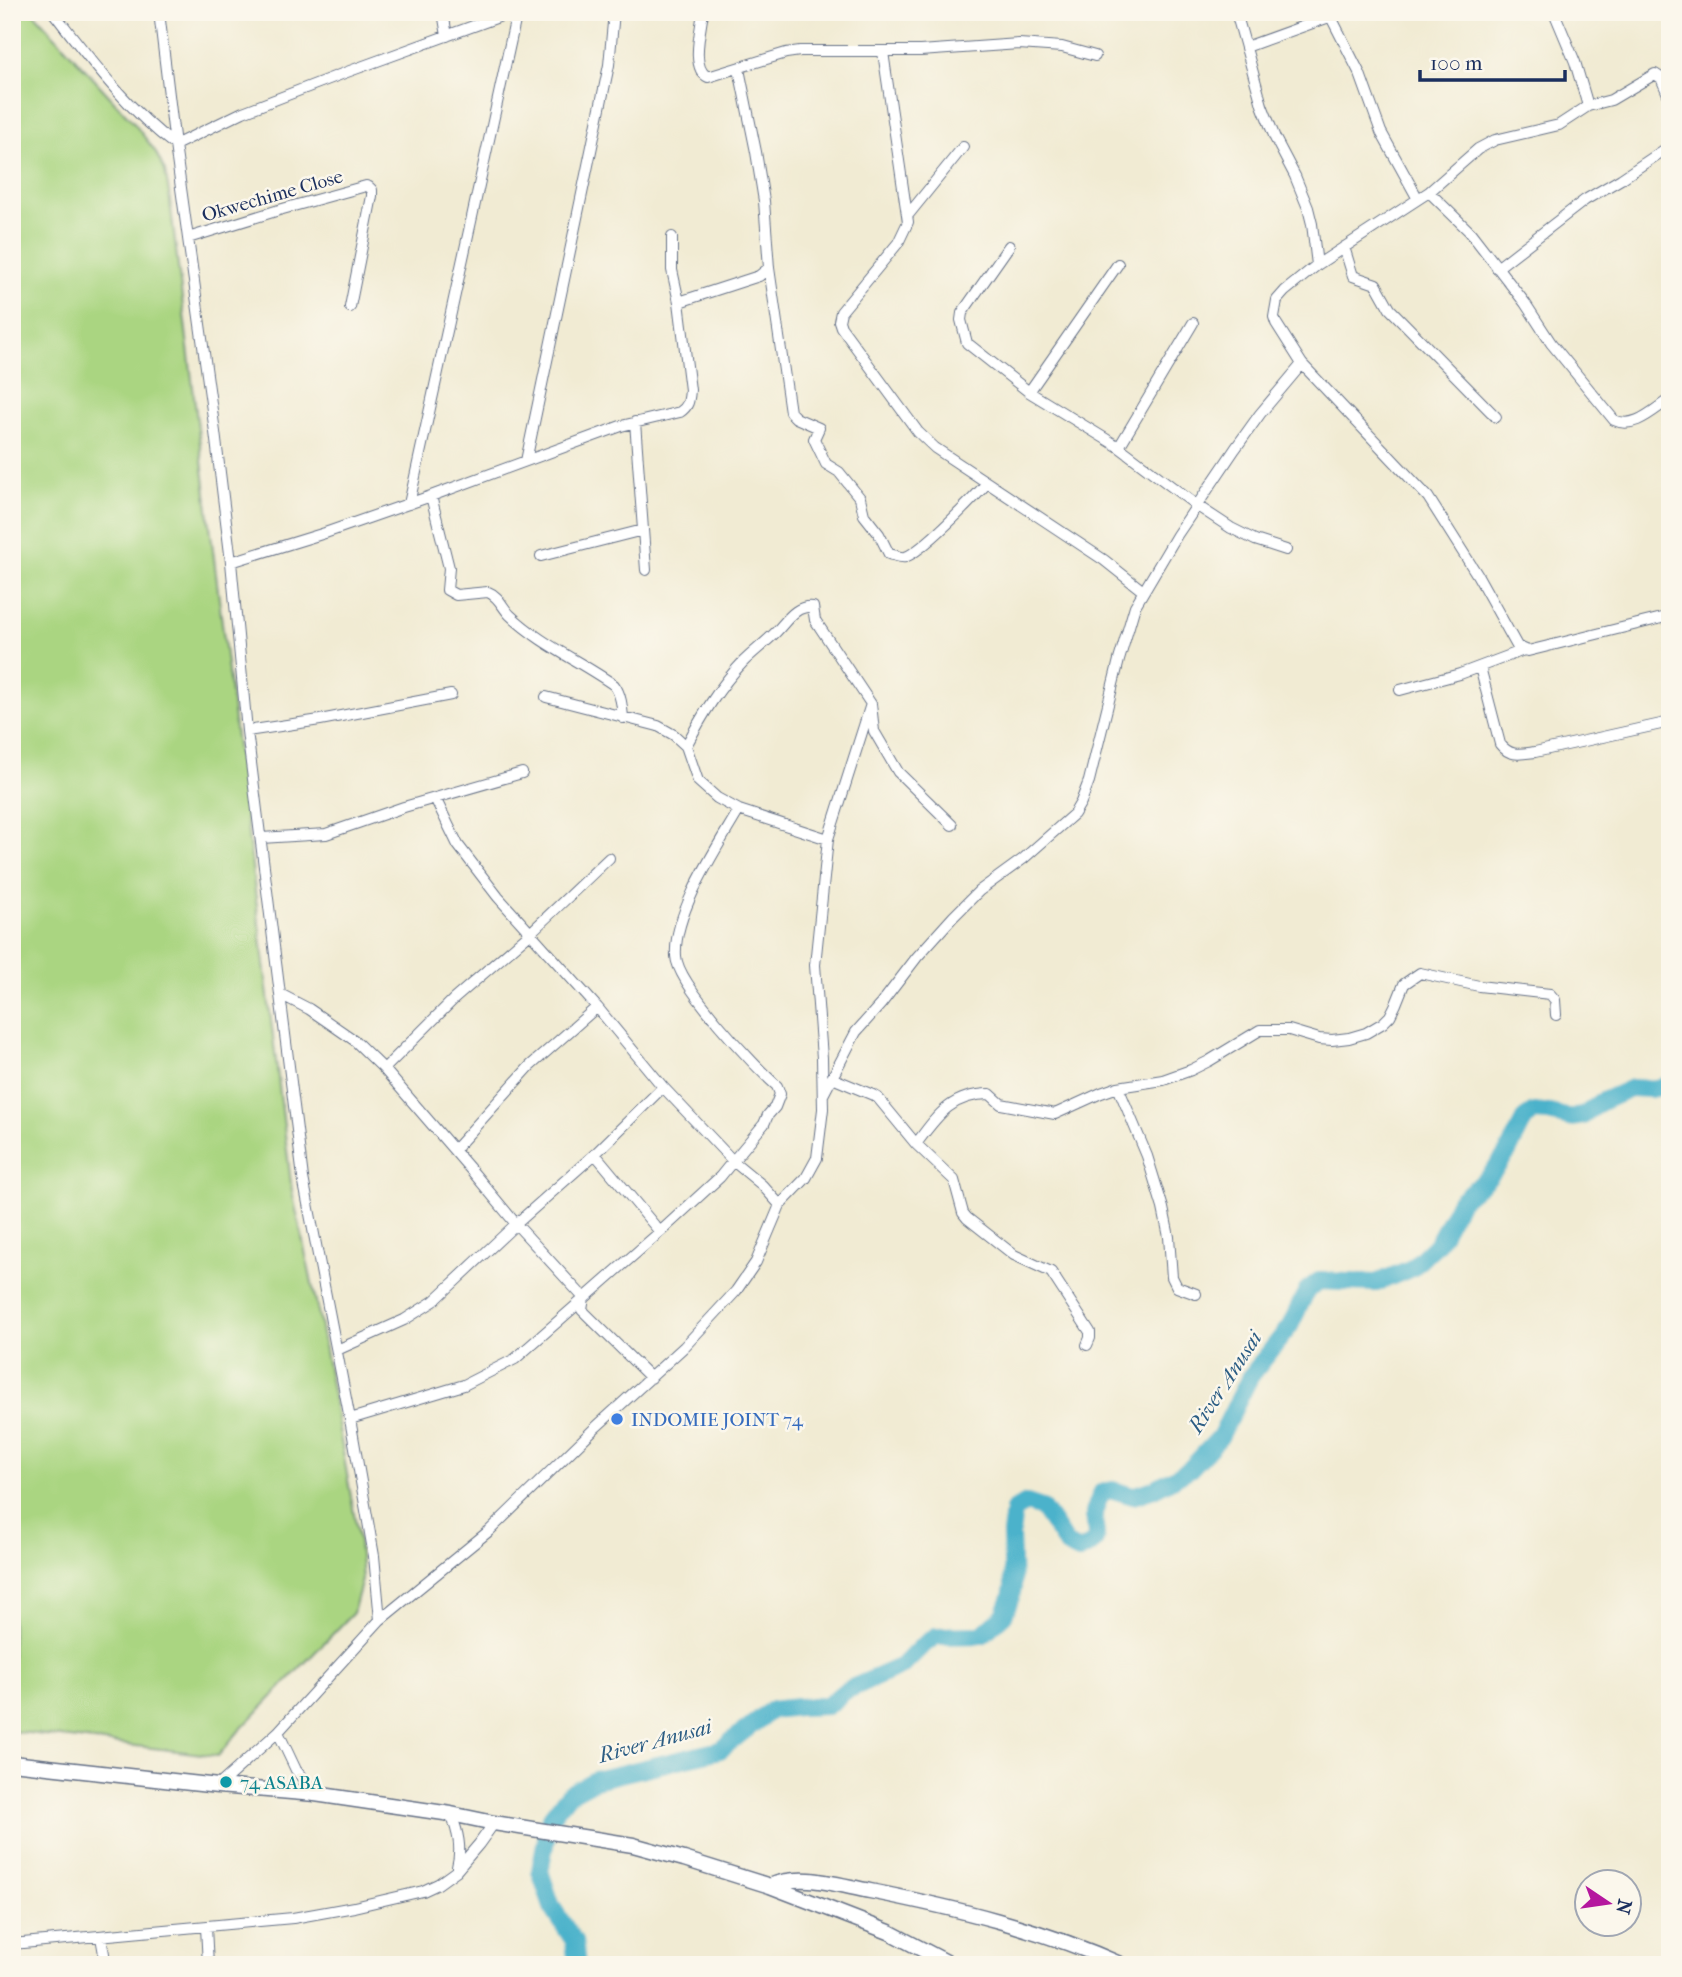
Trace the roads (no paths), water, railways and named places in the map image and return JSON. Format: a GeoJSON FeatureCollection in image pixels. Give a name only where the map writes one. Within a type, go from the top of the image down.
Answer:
{"type":"FeatureCollection","features":[{"type":"Feature","properties":{"kind":"main road"},"geometry":{"type":"LineString","coordinates":[[12,1763],[315,1794],[633,1845],[770,1886],[888,1932],[932,1959],[953,1965]]}},
{"type":"Feature","properties":{"kind":"main road"},"geometry":{"type":"LineString","coordinates":[[770,1886],[783,1880],[805,1879],[920,1901],[1064,1941],[1122,1965]]}},
{"type":"Feature","properties":{"kind":"street"},"geometry":{"type":"LineString","coordinates":[[53,12],[93,63],[154,129],[175,145]]}},
{"type":"Feature","properties":{"kind":"street"},"geometry":{"type":"LineString","coordinates":[[159,12],[215,432],[247,731],[303,1178],[374,1556],[380,1620]]}},
{"type":"Feature","properties":{"kind":"street"},"geometry":{"type":"LineString","coordinates":[[443,12],[447,36]]}},
{"type":"Feature","properties":{"kind":"street"},"geometry":{"type":"LineString","coordinates":[[175,145],[243,112],[515,12]]}},
{"type":"Feature","properties":{"kind":"street"},"geometry":{"type":"LineString","coordinates":[[409,503],[515,12]]}},
{"type":"Feature","properties":{"kind":"street"},"geometry":{"type":"LineString","coordinates":[[526,461],[610,65],[614,12]]}},
{"type":"Feature","properties":{"kind":"street"},"geometry":{"type":"LineString","coordinates":[[703,12],[697,59],[698,68],[708,77],[800,51],[920,51],[1012,44],[1062,47],[1095,56]]}},
{"type":"Feature","properties":{"kind":"street"},"geometry":{"type":"LineString","coordinates":[[1236,12],[1262,105],[1308,208],[1317,265]]}},
{"type":"Feature","properties":{"kind":"street"},"geometry":{"type":"LineString","coordinates":[[1246,47],[1343,12]]}},
{"type":"Feature","properties":{"kind":"street"},"geometry":{"type":"LineString","coordinates":[[1554,12],[1575,62],[1588,106]]}},
{"type":"Feature","properties":{"kind":"street"},"geometry":{"type":"LineString","coordinates":[[1331,15],[1360,74],[1381,132],[1418,199]]}},
{"type":"Feature","properties":{"kind":"street"},"geometry":{"type":"LineString","coordinates":[[883,52],[908,215],[905,230],[898,243],[841,312],[841,327],[918,432],[935,448],[1104,560],[1143,591]]}},
{"type":"Feature","properties":{"kind":"street"},"geometry":{"type":"LineString","coordinates":[[739,69],[764,201],[769,268],[790,412],[796,418],[819,428],[814,439],[826,464],[839,472],[860,498],[864,515],[879,534],[889,554],[901,558],[918,548],[969,503],[987,483]]}},
{"type":"Feature","properties":{"kind":"street"},"geometry":{"type":"LineString","coordinates":[[1670,99],[1661,78],[1655,74],[1611,100],[1588,106],[1559,125],[1495,140],[1478,149],[1429,192],[1317,265],[1285,291],[1278,300],[1274,317],[1302,364],[1428,497],[1478,576],[1517,646],[1528,651],[1670,616]]}},
{"type":"Feature","properties":{"kind":"street"},"geometry":{"type":"LineString","coordinates":[[1497,268],[1585,200],[1670,146]]}},
{"type":"Feature","properties":{"kind":"street"},"geometry":{"type":"LineString","coordinates":[[908,215],[963,147]]}},
{"type":"Feature","properties":{"kind":"street","name":"Okwechime Close"},"geometry":{"type":"LineString","coordinates":[[188,238],[279,210],[369,187],[372,196],[350,307]]}},
{"type":"Feature","properties":{"kind":"street"},"geometry":{"type":"LineString","coordinates":[[1429,192],[1470,232],[1525,303],[1550,343],[1614,420],[1629,424],[1670,399]]}},
{"type":"Feature","properties":{"kind":"street"},"geometry":{"type":"LineString","coordinates":[[231,562],[325,533],[621,426],[680,412],[686,408],[690,390],[679,302],[671,270],[672,237]]}},
{"type":"Feature","properties":{"kind":"street"},"geometry":{"type":"LineString","coordinates":[[1009,246],[962,313],[961,320],[967,343],[1029,391],[1119,447],[1231,528],[1255,540],[1286,550]]}},
{"type":"Feature","properties":{"kind":"street"},"geometry":{"type":"LineString","coordinates":[[1345,247],[1353,276],[1376,284],[1391,309],[1496,417]]}},
{"type":"Feature","properties":{"kind":"street"},"geometry":{"type":"LineString","coordinates":[[1029,391],[1118,264]]}},
{"type":"Feature","properties":{"kind":"street"},"geometry":{"type":"LineString","coordinates":[[679,302],[759,276],[769,268]]}},
{"type":"Feature","properties":{"kind":"street"},"geometry":{"type":"LineString","coordinates":[[1119,447],[1192,323]]}},
{"type":"Feature","properties":{"kind":"street"},"geometry":{"type":"LineString","coordinates":[[823,1095],[856,1032],[917,957],[979,891],[1023,859],[1074,814],[1089,780],[1131,616],[1143,591],[1196,505],[1260,414],[1302,364]]}},
{"type":"Feature","properties":{"kind":"street"},"geometry":{"type":"LineString","coordinates":[[635,422],[646,570]]}},
{"type":"Feature","properties":{"kind":"street"},"geometry":{"type":"LineString","coordinates":[[431,496],[449,568],[447,590],[456,595],[488,592],[493,594],[511,615],[543,641],[614,685],[622,702],[623,718]]}},
{"type":"Feature","properties":{"kind":"street"},"geometry":{"type":"LineString","coordinates":[[541,556],[643,530]]}},
{"type":"Feature","properties":{"kind":"street"},"geometry":{"type":"LineString","coordinates":[[686,746],[703,713],[742,663],[798,608],[813,607],[815,620],[871,704],[874,731],[898,772],[952,825]]}},
{"type":"Feature","properties":{"kind":"street"},"geometry":{"type":"LineString","coordinates":[[1400,690],[1480,667],[1524,650]]}},
{"type":"Feature","properties":{"kind":"street"},"geometry":{"type":"LineString","coordinates":[[1480,667],[1500,744],[1513,754],[1535,752],[1670,722]]}},
{"type":"Feature","properties":{"kind":"street"},"geometry":{"type":"LineString","coordinates":[[247,731],[451,695]]}},
{"type":"Feature","properties":{"kind":"street"},"geometry":{"type":"LineString","coordinates":[[546,697],[658,726],[686,746],[698,781],[717,798],[739,810],[828,839]]}},
{"type":"Feature","properties":{"kind":"street"},"geometry":{"type":"LineString","coordinates":[[218,1786],[278,1732],[380,1620],[489,1531],[596,1427],[651,1378],[736,1291],[756,1262],[780,1205],[806,1178],[817,1158],[823,1095],[816,965],[828,839],[871,704]]}},
{"type":"Feature","properties":{"kind":"street"},"geometry":{"type":"LineString","coordinates":[[261,838],[326,834],[522,773]]}},
{"type":"Feature","properties":{"kind":"street"},"geometry":{"type":"LineString","coordinates":[[435,798],[458,845],[529,934],[597,1007],[663,1087],[733,1161],[762,1185],[780,1205]]}},
{"type":"Feature","properties":{"kind":"street"},"geometry":{"type":"LineString","coordinates":[[350,1419],[464,1385],[515,1359],[720,1177],[764,1124],[779,1100],[780,1094],[776,1086],[695,995],[676,959],[676,944],[688,903],[739,810]]}},
{"type":"Feature","properties":{"kind":"street"},"geometry":{"type":"LineString","coordinates":[[384,1069],[454,999],[529,934],[609,858]]}},
{"type":"Feature","properties":{"kind":"street"},"geometry":{"type":"LineString","coordinates":[[916,1144],[940,1113],[966,1096],[990,1094],[1001,1104],[1055,1114],[1084,1099],[1118,1087],[1163,1080],[1191,1070],[1260,1030],[1289,1030],[1332,1040],[1366,1033],[1390,1016],[1404,984],[1420,973],[1479,986],[1550,994],[1555,1000],[1556,1016]]}},
{"type":"Feature","properties":{"kind":"street"},"geometry":{"type":"LineString","coordinates":[[280,994],[309,1009],[354,1040],[384,1069],[516,1224],[584,1298]]}},
{"type":"Feature","properties":{"kind":"street"},"geometry":{"type":"LineString","coordinates":[[454,1150],[530,1066],[597,1007]]}},
{"type":"Feature","properties":{"kind":"street"},"geometry":{"type":"LineString","coordinates":[[832,1078],[878,1098],[916,1144],[954,1180],[963,1213],[967,1218],[1014,1255],[1051,1272],[1090,1332],[1087,1345]]}},
{"type":"Feature","properties":{"kind":"street"},"geometry":{"type":"LineString","coordinates":[[337,1350],[404,1320],[434,1301],[595,1154],[663,1087]]}},
{"type":"Feature","properties":{"kind":"street"},"geometry":{"type":"LineString","coordinates":[[1118,1087],[1139,1135],[1161,1198],[1169,1237],[1172,1277],[1177,1287],[1196,1294]]}},
{"type":"Feature","properties":{"kind":"street"},"geometry":{"type":"LineString","coordinates":[[595,1154],[660,1232]]}},
{"type":"Feature","properties":{"kind":"street"},"geometry":{"type":"LineString","coordinates":[[584,1298],[582,1310],[651,1378]]}},
{"type":"Feature","properties":{"kind":"street"},"geometry":{"type":"LineString","coordinates":[[278,1732],[296,1770],[315,1794]]}},
{"type":"Feature","properties":{"kind":"street"},"geometry":{"type":"LineString","coordinates":[[451,1814],[459,1840],[460,1855],[456,1871]]}},
{"type":"Feature","properties":{"kind":"street"},"geometry":{"type":"LineString","coordinates":[[12,1944],[293,1918],[423,1891],[456,1871],[494,1823]]}},
{"type":"Feature","properties":{"kind":"street"},"geometry":{"type":"LineString","coordinates":[[206,1927],[208,1965]]}},
{"type":"Feature","properties":{"kind":"street"},"geometry":{"type":"LineString","coordinates":[[101,1937],[106,1965]]}},
{"type":"Feature","properties":{"kind":"waterway","name":"River Anusai"},"geometry":{"type":"LineString","coordinates":[[577,1965],[574,1941],[552,1907],[540,1871],[550,1818],[569,1794],[595,1780],[720,1750],[771,1710],[827,1706],[845,1691],[902,1666],[936,1636],[982,1635],[1004,1615],[1011,1597],[1011,1534],[1014,1510],[1027,1503],[1042,1508],[1067,1545],[1079,1551],[1092,1544],[1096,1537],[1094,1514],[1102,1492],[1113,1490],[1133,1496],[1154,1489],[1190,1469],[1220,1437],[1250,1377],[1290,1326],[1307,1290],[1319,1281],[1376,1283],[1412,1268],[1437,1244],[1460,1201],[1489,1177],[1508,1152],[1525,1118],[1534,1112],[1570,1118],[1583,1116],[1601,1102],[1632,1088],[1651,1089],[1670,1085]]}},
{"type":"Feature","properties":{"kind":"place","name":"INDOMIE JOINT 74"},"geometry":{"type":"Point","coordinates":[617,1419]}},
{"type":"Feature","properties":{"kind":"place","name":"74 ASABA"},"geometry":{"type":"Point","coordinates":[226,1782]}}]}
